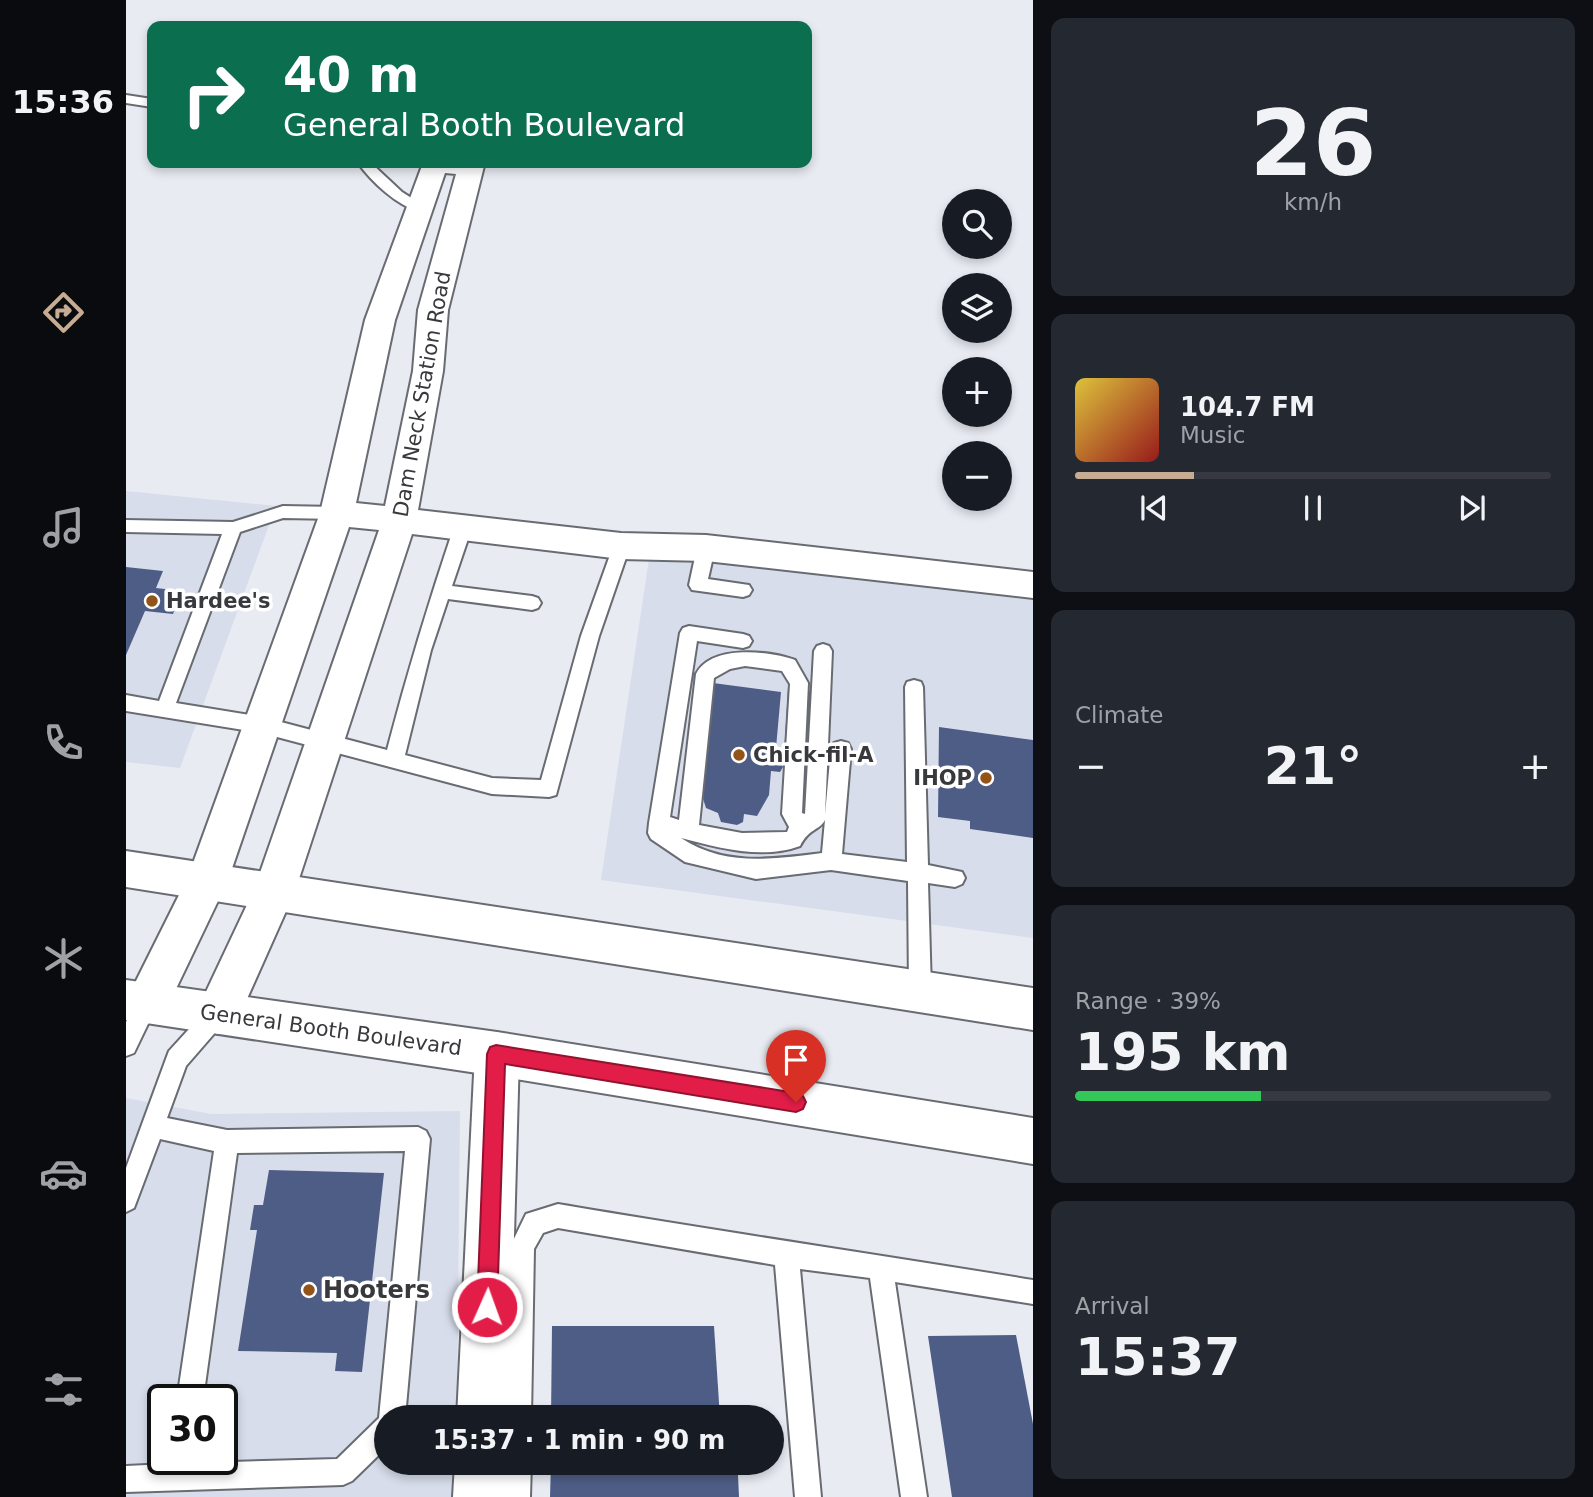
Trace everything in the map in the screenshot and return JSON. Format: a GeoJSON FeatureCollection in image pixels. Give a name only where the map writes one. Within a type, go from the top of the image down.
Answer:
{"type":"FeatureCollection","features":[{"type":"Feature","properties":{"kind":"main road","name":"Dam Neck Station Road"},"geometry":{"type":"LineString","coordinates":[[137,1001],[207,880],[337,513],[380,320],[434,168]]}},
{"type":"Feature","properties":{"kind":"main road","name":"Dam Neck Station Road"},"geometry":{"type":"LineString","coordinates":[[218,1013],[274,891],[399,521],[428,371],[433,310],[470,168]]}},
{"type":"Feature","properties":{"kind":"main road"},"geometry":{"type":"LineString","coordinates":[[337,513],[621,545],[706,548],[1033,585]]}},
{"type":"Feature","properties":{"kind":"main road"},"geometry":{"type":"LineString","coordinates":[[126,869],[1033,1009]]}},
{"type":"Feature","properties":{"kind":"main road","name":"General Booth Boulevard"},"geometry":{"type":"LineString","coordinates":[[137,1001],[496,1054],[1033,1141]]}},
{"type":"Feature","properties":{"kind":"main road"},"geometry":{"type":"LineString","coordinates":[[483,1405],[496,1054]]}},
{"type":"Feature","properties":{"kind":"main road"},"geometry":{"type":"LineString","coordinates":[[480,1497],[481,1475]]}},
{"type":"Feature","properties":{"kind":"lane"},"geometry":{"type":"LineString","coordinates":[[126,99],[147,102]]}},
{"type":"Feature","properties":{"kind":"lane"},"geometry":{"type":"LineString","coordinates":[[369,168],[397,195],[420,208]]}},
{"type":"Feature","properties":{"kind":"lane"},"geometry":{"type":"LineString","coordinates":[[126,526],[233,528],[283,512],[337,513]]}},
{"type":"Feature","properties":{"kind":"lane"},"geometry":{"type":"LineString","coordinates":[[394,760],[422,650],[463,527]]}},
{"type":"Feature","properties":{"kind":"lane"},"geometry":{"type":"LineString","coordinates":[[165,709],[233,528]]}},
{"type":"Feature","properties":{"kind":"lane"},"geometry":{"type":"LineString","coordinates":[[126,702],[262,725],[492,786],[549,789],[586,646],[604,586],[621,545]]}},
{"type":"Feature","properties":{"kind":"lane"},"geometry":{"type":"LineString","coordinates":[[706,548],[698,585],[743,590]]}},
{"type":"Feature","properties":{"kind":"lane"},"geometry":{"type":"LineString","coordinates":[[441,591],[532,603]]}},
{"type":"Feature","properties":{"kind":"lane"},"geometry":{"type":"LineString","coordinates":[[659,828],[689,633],[743,641]]}},
{"type":"Feature","properties":{"kind":"lane"},"geometry":{"type":"LineString","coordinates":[[659,828],[688,831],[722,840],[770,845],[793,840],[799,827],[815,819],[823,651]]}},
{"type":"Feature","properties":{"kind":"lane"},"geometry":{"type":"LineString","coordinates":[[688,831],[705,674],[718,664],[749,657],[788,665],[799,683],[792,814],[799,827]]}},
{"type":"Feature","properties":{"kind":"lane"},"geometry":{"type":"LineString","coordinates":[[914,687],[920,991]]}},
{"type":"Feature","properties":{"kind":"lane"},"geometry":{"type":"LineString","coordinates":[[831,861],[841,749]]}},
{"type":"Feature","properties":{"kind":"lane"},"geometry":{"type":"LineString","coordinates":[[659,828],[692,856],[756,870],[831,861],[955,878]]}},
{"type":"Feature","properties":{"kind":"lane"},"geometry":{"type":"LineString","coordinates":[[126,1045],[137,1001]]}},
{"type":"Feature","properties":{"kind":"lane"},"geometry":{"type":"LineString","coordinates":[[126,1200],[177,1059],[218,1013]]}},
{"type":"Feature","properties":{"kind":"lane"},"geometry":{"type":"LineString","coordinates":[[153,1126],[227,1142],[418,1139],[393,1405]]}},
{"type":"Feature","properties":{"kind":"lane"},"geometry":{"type":"LineString","coordinates":[[192,1384],[227,1142]]}},
{"type":"Feature","properties":{"kind":"lane"},"geometry":{"type":"LineString","coordinates":[[518,1405],[522,1247],[535,1223],[558,1216],[786,1255],[881,1267],[1033,1292]]}},
{"type":"Feature","properties":{"kind":"lane"},"geometry":{"type":"LineString","coordinates":[[786,1255],[808,1497]]}},
{"type":"Feature","properties":{"kind":"lane"},"geometry":{"type":"LineString","coordinates":[[881,1267],[914,1497]]}},
{"type":"Feature","properties":{"kind":"lane"},"geometry":{"type":"LineString","coordinates":[[238,1470],[343,1472],[374,1441]]}},
{"type":"Feature","properties":{"kind":"lane"},"geometry":{"type":"LineString","coordinates":[[126,1479],[148,1475]]}},
{"type":"Feature","properties":{"kind":"lane"},"geometry":{"type":"LineString","coordinates":[[517,1475],[517,1497]]}},
{"type":"Feature","properties":{"kind":"shaded area"},"geometry":{"type":"Polygon","coordinates":[[[126,491],[276,506],[180,768],[126,762],[126,491]]]}},
{"type":"Feature","properties":{"kind":"shaded area"},"geometry":{"type":"Polygon","coordinates":[[[650,552],[1033,600],[1033,938],[601,880],[650,552]]]}},
{"type":"Feature","properties":{"kind":"shaded area"},"geometry":{"type":"Polygon","coordinates":[[[126,1098],[211,1114],[460,1111],[457,1405],[374,1405],[374,1475],[456,1475],[455,1497],[126,1497],[126,1098]]]}},
{"type":"Feature","properties":{"kind":"building","name":"Hardee's"},"geometry":{"type":"Polygon","coordinates":[[[126,567],[163,571],[156,588],[182,591],[173,614],[145,611],[126,655],[126,567]]]}},
{"type":"Feature","properties":{"kind":"building","name":"Chick-fil-A"},"geometry":{"type":"Polygon","coordinates":[[[713,683],[781,692],[775,759],[780,760],[783,767],[780,772],[771,771],[769,795],[757,816],[744,814],[743,822],[737,825],[721,822],[718,813],[706,808],[698,783],[713,683]]]}},
{"type":"Feature","properties":{"kind":"building"},"geometry":{"type":"Polygon","coordinates":[[[788,688],[824,693],[821,759],[784,755],[788,688]]]}},
{"type":"Feature","properties":{"kind":"building","name":"IHOP"},"geometry":{"type":"Polygon","coordinates":[[[939,727],[1033,740],[1033,838],[970,829],[970,821],[938,817],[939,727]]]}},
{"type":"Feature","properties":{"kind":"building","name":"Hooters"},"geometry":{"type":"Polygon","coordinates":[[[269,1170],[384,1173],[362,1372],[335,1371],[337,1353],[238,1351],[257,1230],[250,1230],[254,1205],[263,1205],[269,1170]]]}},
{"type":"Feature","properties":{"kind":"building"},"geometry":{"type":"Polygon","coordinates":[[[552,1326],[714,1326],[719,1405],[551,1405],[552,1326]]]}},
{"type":"Feature","properties":{"kind":"building"},"geometry":{"type":"Polygon","coordinates":[[[1016,1335],[1033,1424],[1033,1497],[952,1497],[928,1336],[1016,1335]]]}},
{"type":"Feature","properties":{"kind":"building"},"geometry":{"type":"Polygon","coordinates":[[[551,1475],[738,1475],[739,1497],[550,1497],[551,1475]]]}},
{"type":"Feature","properties":{"kind":"place","name":"Hardee's"},"geometry":{"type":"Point","coordinates":[152,601]}},
{"type":"Feature","properties":{"kind":"place","name":"Chick-fil-A"},"geometry":{"type":"Point","coordinates":[739,755]}},
{"type":"Feature","properties":{"kind":"place","name":"IHOP"},"geometry":{"type":"Point","coordinates":[986,778]}},
{"type":"Feature","properties":{"kind":"place","name":"Hooters"},"geometry":{"type":"Point","coordinates":[309,1290]}},
{"type":"Feature","properties":{"kind":"route"},"geometry":{"type":"LineString","coordinates":[[487,1307],[496,1054],[796,1102]]}}]}
